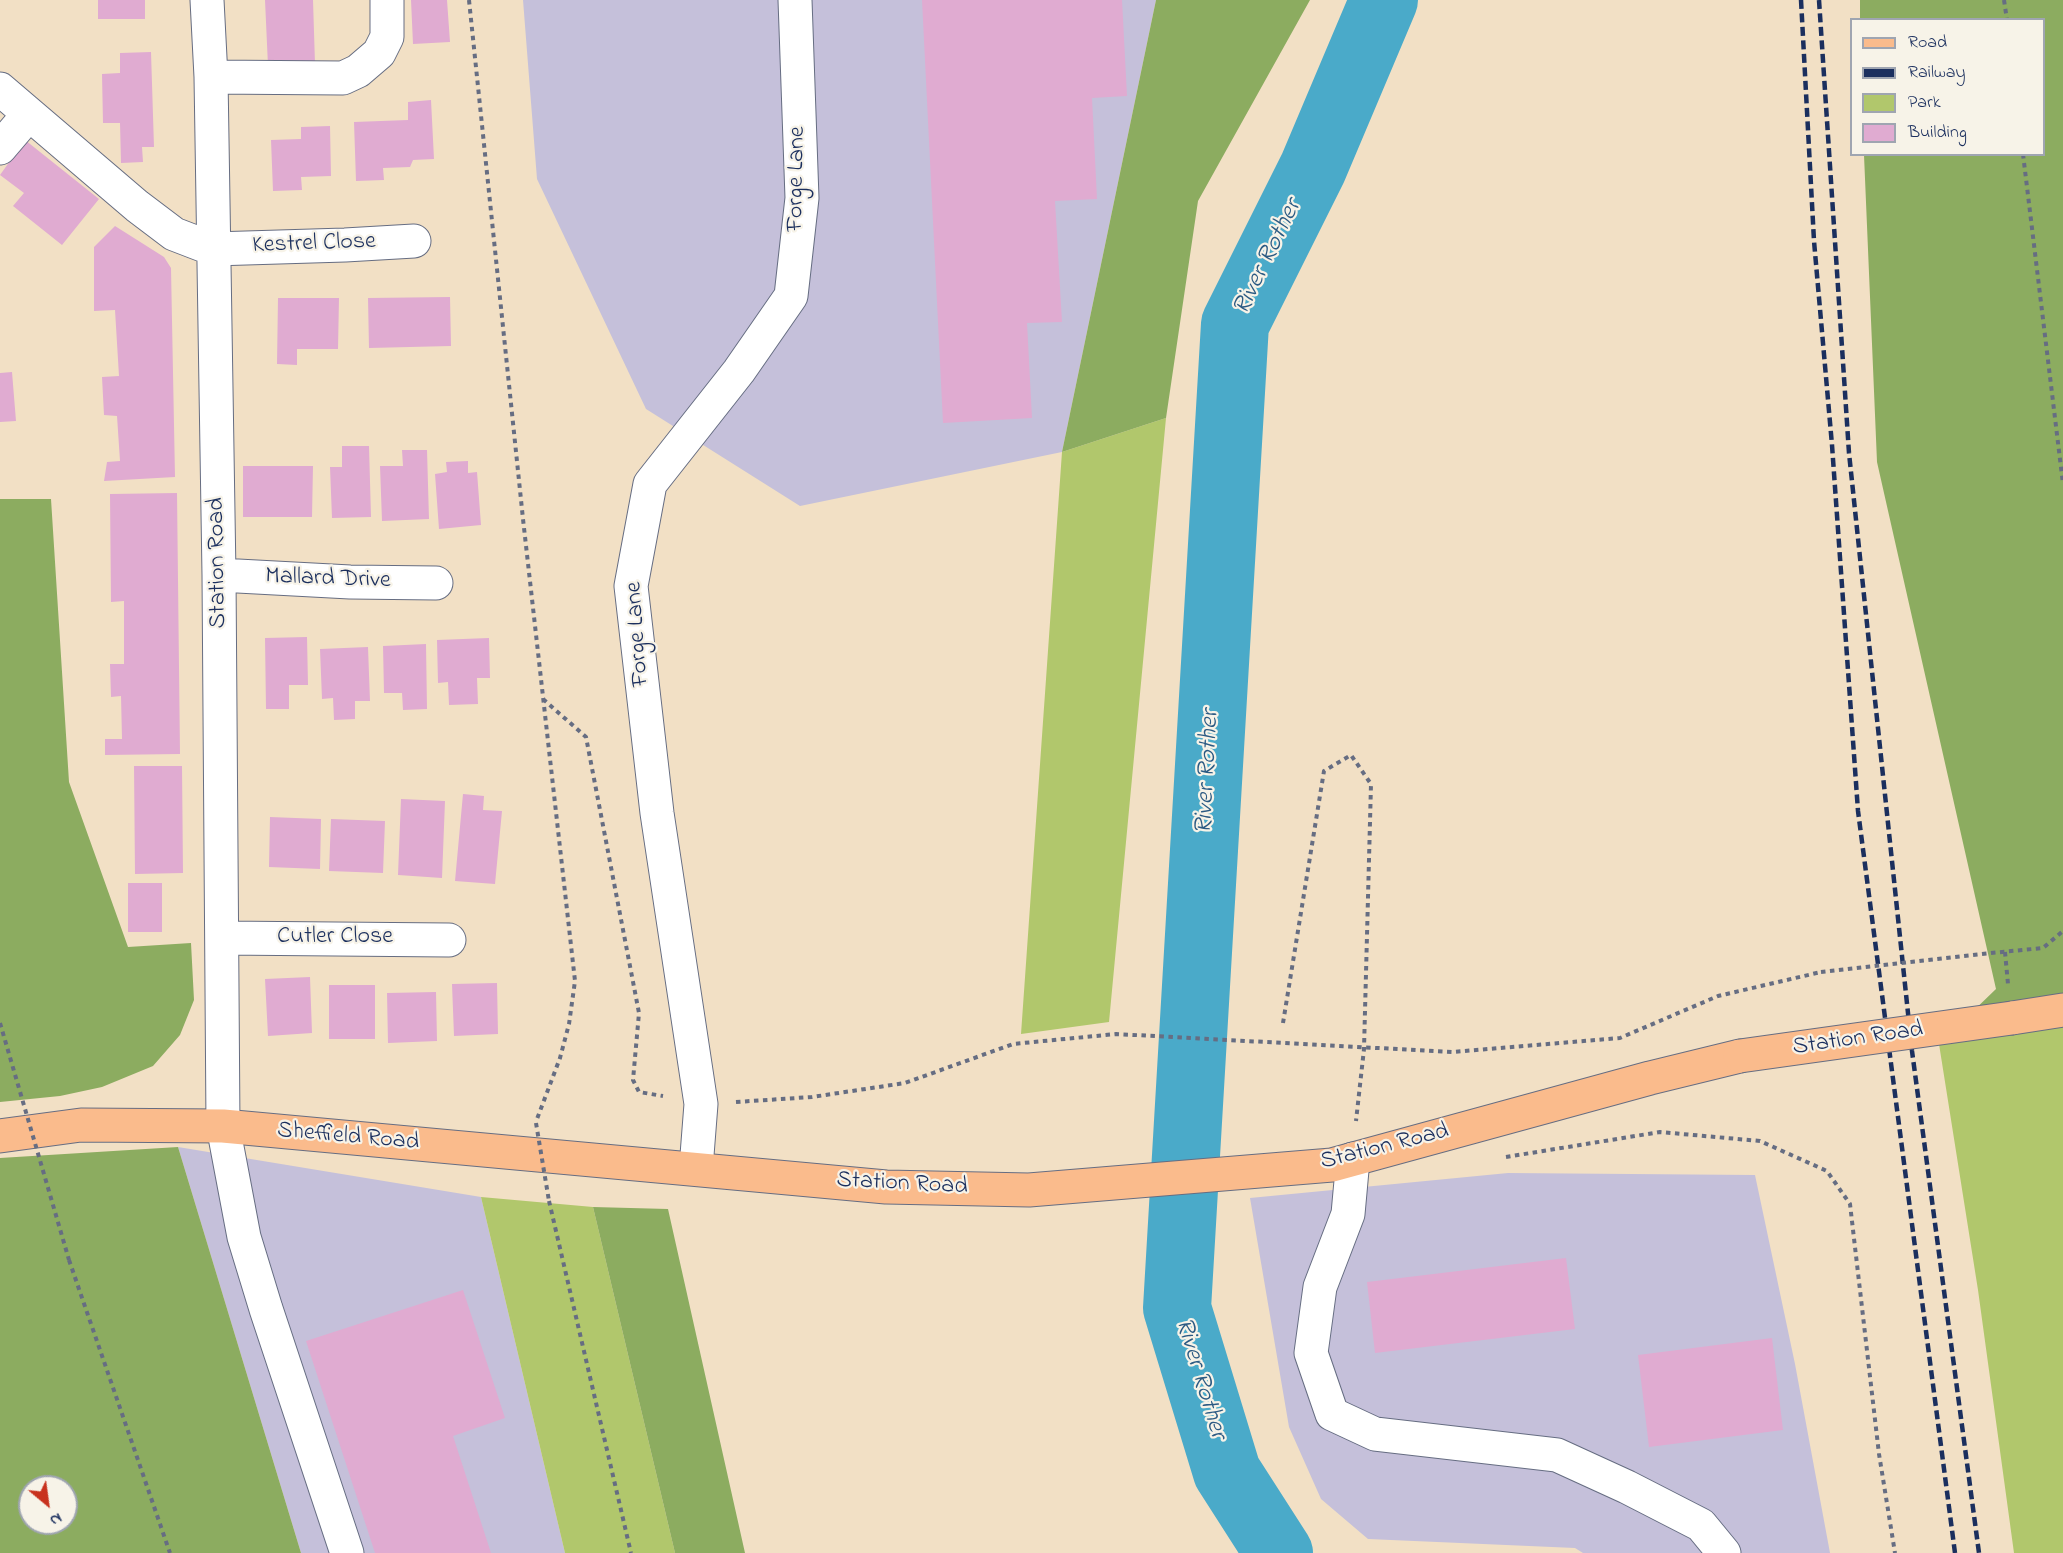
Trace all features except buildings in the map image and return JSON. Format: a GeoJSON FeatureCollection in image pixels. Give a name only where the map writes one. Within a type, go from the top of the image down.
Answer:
{"type":"FeatureCollection","features":[{"type":"Feature","properties":{"kind":"main road","name":"Station Road"},"geometry":{"type":"LineString","coordinates":[[696,1168],[885,1187],[1029,1190],[1332,1165],[1740,1056],[2063,1010]]}},
{"type":"Feature","properties":{"kind":"main road","name":"Sheffield Road"},"geometry":{"type":"LineString","coordinates":[[0,1136],[81,1125],[223,1126],[696,1168]]}},
{"type":"Feature","properties":{"kind":"street","name":"Station Road"},"geometry":{"type":"LineString","coordinates":[[207,0],[211,77],[219,575],[223,1126],[247,1247],[347,1553]]}},
{"type":"Feature","properties":{"kind":"street"},"geometry":{"type":"LineString","coordinates":[[211,77],[343,78],[358,72],[379,53],[387,37],[387,0]]}},
{"type":"Feature","properties":{"kind":"street","name":"Forge Lane"},"geometry":{"type":"LineString","coordinates":[[696,1168],[701,1104],[657,813],[631,586],[650,484],[739,371],[791,296],[802,198],[795,0]]}},
{"type":"Feature","properties":{"kind":"street"},"geometry":{"type":"LineString","coordinates":[[0,89],[137,206],[174,234],[213,249]]}},
{"type":"Feature","properties":{"kind":"street"},"geometry":{"type":"LineString","coordinates":[[0,148],[29,114]]}},
{"type":"Feature","properties":{"kind":"street","name":"Kestrel Close"},"geometry":{"type":"LineString","coordinates":[[213,249],[414,241]]}},
{"type":"Feature","properties":{"kind":"street","name":"Mallard Drive"},"geometry":{"type":"LineString","coordinates":[[219,575],[350,582],[436,583]]}},
{"type":"Feature","properties":{"kind":"street","name":"Cutler Close"},"geometry":{"type":"LineString","coordinates":[[222,938],[449,940]]}},
{"type":"Feature","properties":{"kind":"street"},"geometry":{"type":"LineString","coordinates":[[1353,1159],[1348,1214],[1320,1287],[1311,1353],[1332,1414],[1375,1434],[1557,1455],[1627,1487],[1701,1525],[1725,1553]]}},
{"type":"Feature","properties":{"kind":"path"},"geometry":{"type":"LineString","coordinates":[[469,0],[575,981],[570,1024],[536,1123],[549,1201],[631,1553]]}},
{"type":"Feature","properties":{"kind":"path"},"geometry":{"type":"LineString","coordinates":[[2004,0],[2007,18]]}},
{"type":"Feature","properties":{"kind":"path"},"geometry":{"type":"LineString","coordinates":[[2023,156],[2063,484]]}},
{"type":"Feature","properties":{"kind":"path"},"geometry":{"type":"LineString","coordinates":[[543,699],[586,738],[639,1012],[633,1080],[639,1092],[701,1104],[812,1097],[904,1083],[1013,1044],[1116,1034],[1452,1052],[1620,1038],[1718,996],[1821,972],[2043,948],[2063,931]]}},
{"type":"Feature","properties":{"kind":"path"},"geometry":{"type":"LineString","coordinates":[[1283,1023],[1324,771],[1351,755],[1371,784],[1364,1048],[1353,1159]]}},
{"type":"Feature","properties":{"kind":"path"},"geometry":{"type":"LineString","coordinates":[[0,1023],[69,1260],[170,1553]]}},
{"type":"Feature","properties":{"kind":"path"},"geometry":{"type":"LineString","coordinates":[[1496,1159],[1660,1132],[1760,1141],[1827,1172],[1850,1204],[1880,1454],[1895,1553]]}},
{"type":"Feature","properties":{"kind":"shaded area"},"geometry":{"type":"Polygon","coordinates":[[[523,0],[1156,0],[1062,452],[800,506],[646,409],[537,179],[523,0]]]}},
{"type":"Feature","properties":{"kind":"shaded area"},"geometry":{"type":"Polygon","coordinates":[[[178,1147],[481,1197],[565,1553],[301,1553],[178,1147]]]}},
{"type":"Feature","properties":{"kind":"shaded area"},"geometry":{"type":"Polygon","coordinates":[[[1508,1173],[1755,1175],[1795,1364],[1830,1553],[1583,1553],[1575,1548],[1368,1539],[1321,1499],[1289,1427],[1250,1198],[1508,1173]]]}},
{"type":"Feature","properties":{"kind":"green space"},"geometry":{"type":"Polygon","coordinates":[[[1156,0],[1310,0],[1198,201],[1166,418],[1062,452],[1156,0]]]}},
{"type":"Feature","properties":{"kind":"green space"},"geometry":{"type":"Polygon","coordinates":[[[1860,0],[2063,0],[2063,1011],[1939,1044],[1996,989],[1877,462],[1864,156],[2045,156],[2045,18],[1860,18],[1860,0]]]}},
{"type":"Feature","properties":{"kind":"green space"},"geometry":{"type":"Polygon","coordinates":[[[1166,418],[1109,1022],[1021,1034],[1062,452],[1166,418]]]}},
{"type":"Feature","properties":{"kind":"green space"},"geometry":{"type":"Polygon","coordinates":[[[0,499],[51,499],[69,782],[128,947],[191,943],[194,1000],[180,1035],[153,1066],[102,1087],[60,1096],[0,1102],[0,499]]]}},
{"type":"Feature","properties":{"kind":"green space"},"geometry":{"type":"Polygon","coordinates":[[[2063,1027],[2063,1553],[2014,1553],[1978,1290],[1939,1044],[2063,1027]]]}},
{"type":"Feature","properties":{"kind":"green space"},"geometry":{"type":"Polygon","coordinates":[[[178,1147],[301,1553],[0,1553],[0,1158],[178,1147]]]}},
{"type":"Feature","properties":{"kind":"green space"},"geometry":{"type":"Polygon","coordinates":[[[481,1197],[593,1207],[675,1553],[565,1553],[481,1197]]]}},
{"type":"Feature","properties":{"kind":"green space"},"geometry":{"type":"Polygon","coordinates":[[[593,1207],[668,1209],[745,1553],[675,1553],[593,1207]]]}},
{"type":"Feature","properties":{"kind":"waterway","name":"River Rother"},"geometry":{"type":"LineString","coordinates":[[1279,1553],[1227,1472],[1177,1308],[1235,324],[1313,168],[1384,0]]}},
{"type":"Feature","properties":{"kind":"railway"},"geometry":{"type":"LineString","coordinates":[[1801,0],[1814,241],[1832,445],[1858,811],[1955,1553]]}},
{"type":"Feature","properties":{"kind":"railway"},"geometry":{"type":"LineString","coordinates":[[1819,0],[1849,453],[1912,1051],[1979,1553]]}}]}
